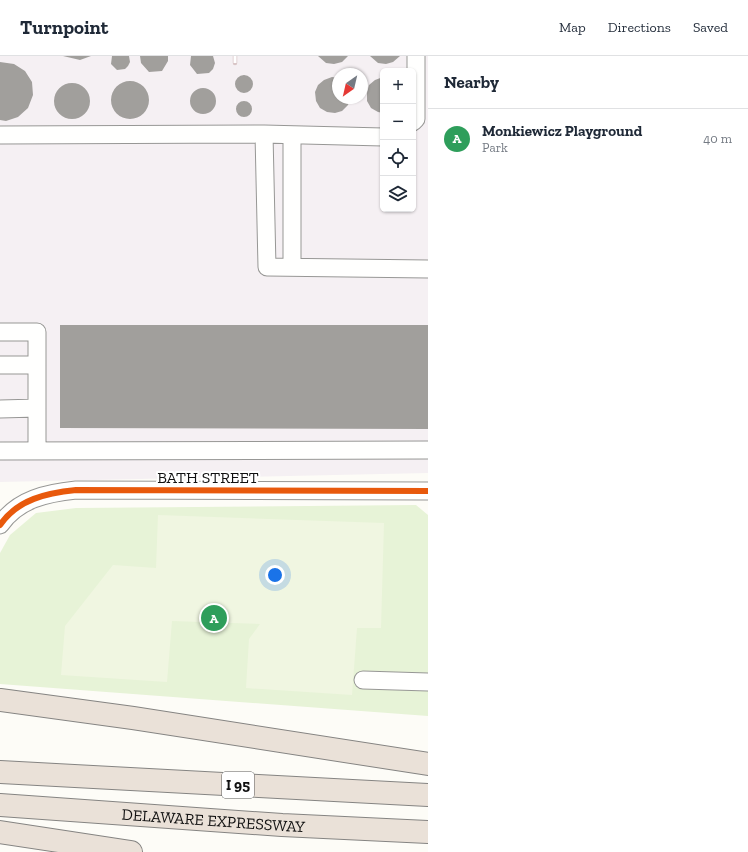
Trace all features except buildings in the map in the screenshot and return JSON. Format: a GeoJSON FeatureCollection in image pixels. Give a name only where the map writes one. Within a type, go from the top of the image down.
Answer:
{"type":"FeatureCollection","features":[{"type":"Feature","properties":{"kind":"highway"},"geometry":{"type":"LineString","coordinates":[[0,700],[133,718],[428,764]]}},
{"type":"Feature","properties":{"kind":"highway","name":"I 95"},"geometry":{"type":"LineString","coordinates":[[0,772],[428,795]]}},
{"type":"Feature","properties":{"kind":"highway","name":"DELAWARE EXPRESSWAY"},"geometry":{"type":"LineString","coordinates":[[0,805],[289,825],[428,832]]}},
{"type":"Feature","properties":{"kind":"highway"},"geometry":{"type":"LineString","coordinates":[[0,832],[131,852]]}},
{"type":"Feature","properties":{"kind":"street"},"geometry":{"type":"LineString","coordinates":[[416,56],[416,104]]}},
{"type":"Feature","properties":{"kind":"street"},"geometry":{"type":"LineString","coordinates":[[264,134],[266,267],[428,269]]}},
{"type":"Feature","properties":{"kind":"street"},"geometry":{"type":"LineString","coordinates":[[0,135],[264,134],[380,137]]}},
{"type":"Feature","properties":{"kind":"street"},"geometry":{"type":"LineString","coordinates":[[292,135],[292,267]]}},
{"type":"Feature","properties":{"kind":"street"},"geometry":{"type":"LineString","coordinates":[[0,332],[37,332],[37,451]]}},
{"type":"Feature","properties":{"kind":"street"},"geometry":{"type":"LineString","coordinates":[[0,365],[37,365]]}},
{"type":"Feature","properties":{"kind":"street"},"geometry":{"type":"LineString","coordinates":[[0,409],[37,408]]}},
{"type":"Feature","properties":{"kind":"street"},"geometry":{"type":"LineString","coordinates":[[0,451],[428,450]]}},
{"type":"Feature","properties":{"kind":"street","name":"BATH STREET"},"geometry":{"type":"LineString","coordinates":[[2,521],[22,504],[35,497],[76,490],[428,491]]}},
{"type":"Feature","properties":{"kind":"street"},"geometry":{"type":"LineString","coordinates":[[363,680],[428,682]]}},
{"type":"Feature","properties":{"kind":"shaded area"},"geometry":{"type":"Polygon","coordinates":[[[0,56],[428,56],[428,473],[0,482],[0,56]]]}},
{"type":"Feature","properties":{"kind":"green space"},"geometry":{"type":"Polygon","coordinates":[[[416,505],[428,515],[428,716],[0,684],[0,553],[10,535],[36,513],[76,508],[416,505]]]}},
{"type":"Feature","properties":{"kind":"green space"},"geometry":{"type":"Polygon","coordinates":[[[158,515],[384,523],[381,628],[357,628],[352,695],[246,688],[249,639],[260,624],[172,621],[167,682],[61,675],[65,626],[113,565],[156,568],[158,515]]]}},
{"type":"Feature","properties":{"kind":"railway"},"geometry":{"type":"LineString","coordinates":[[235,56],[235,63]]}},
{"type":"Feature","properties":{"kind":"cycle path"},"geometry":{"type":"LineString","coordinates":[[0,525],[7,516],[24,503],[54,493],[76,490],[428,491]]}},
{"type":"Feature","properties":{"kind":"place","name":"Monkiewicz Playground"},"geometry":{"type":"Point","coordinates":[214,618]}}]}
